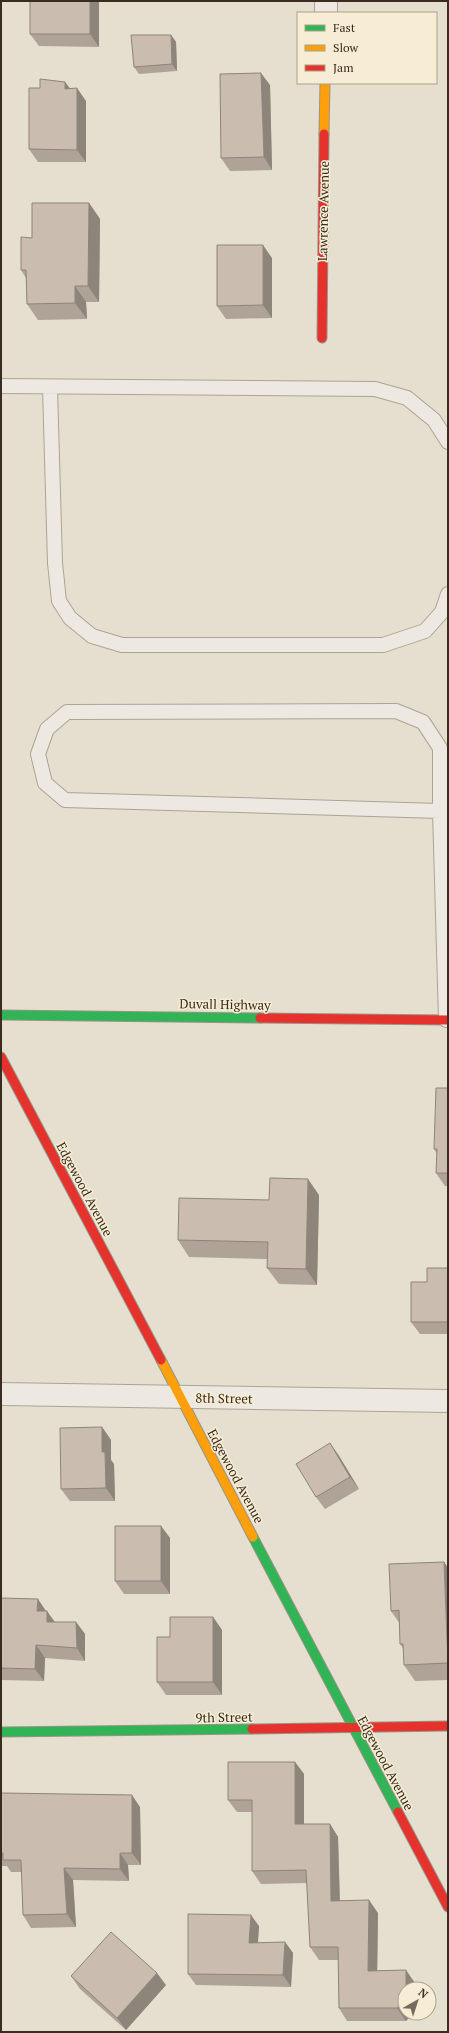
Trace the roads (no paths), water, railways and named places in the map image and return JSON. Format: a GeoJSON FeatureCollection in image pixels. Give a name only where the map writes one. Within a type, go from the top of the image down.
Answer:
{"type":"FeatureCollection","features":[{"type":"Feature","properties":{"kind":"street"},"geometry":{"type":"LineString","coordinates":[[326,1],[326,12]]}},
{"type":"Feature","properties":{"kind":"street","name":"Lawrence Avenue"},"geometry":{"type":"LineString","coordinates":[[322,338],[325,84]]}},
{"type":"Feature","properties":{"kind":"street","name":"Duvall Highway"},"geometry":{"type":"LineString","coordinates":[[1,1015],[447,1020]]}},
{"type":"Feature","properties":{"kind":"street","name":"Edgewood Avenue"},"geometry":{"type":"LineString","coordinates":[[1,1057],[448,1907]]}},
{"type":"Feature","properties":{"kind":"street","name":"8th Street"},"geometry":{"type":"LineString","coordinates":[[1,1394],[448,1401]]}},
{"type":"Feature","properties":{"kind":"street","name":"9th Street"},"geometry":{"type":"LineString","coordinates":[[1,1732],[448,1726]]}},
{"type":"Feature","properties":{"kind":"lane"},"geometry":{"type":"LineString","coordinates":[[1,386],[50,388],[375,390],[407,398],[434,420],[448,442]]}},
{"type":"Feature","properties":{"kind":"lane"},"geometry":{"type":"LineString","coordinates":[[50,388],[55,563],[59,601],[70,618],[92,636],[122,645],[383,645],[425,631],[442,612],[448,594]]}},
{"type":"Feature","properties":{"kind":"lane"},"geometry":{"type":"LineString","coordinates":[[440,811],[65,800],[45,783],[38,754],[47,729],[67,712],[396,710],[422,722],[440,748],[440,811],[447,1020]]}}]}
